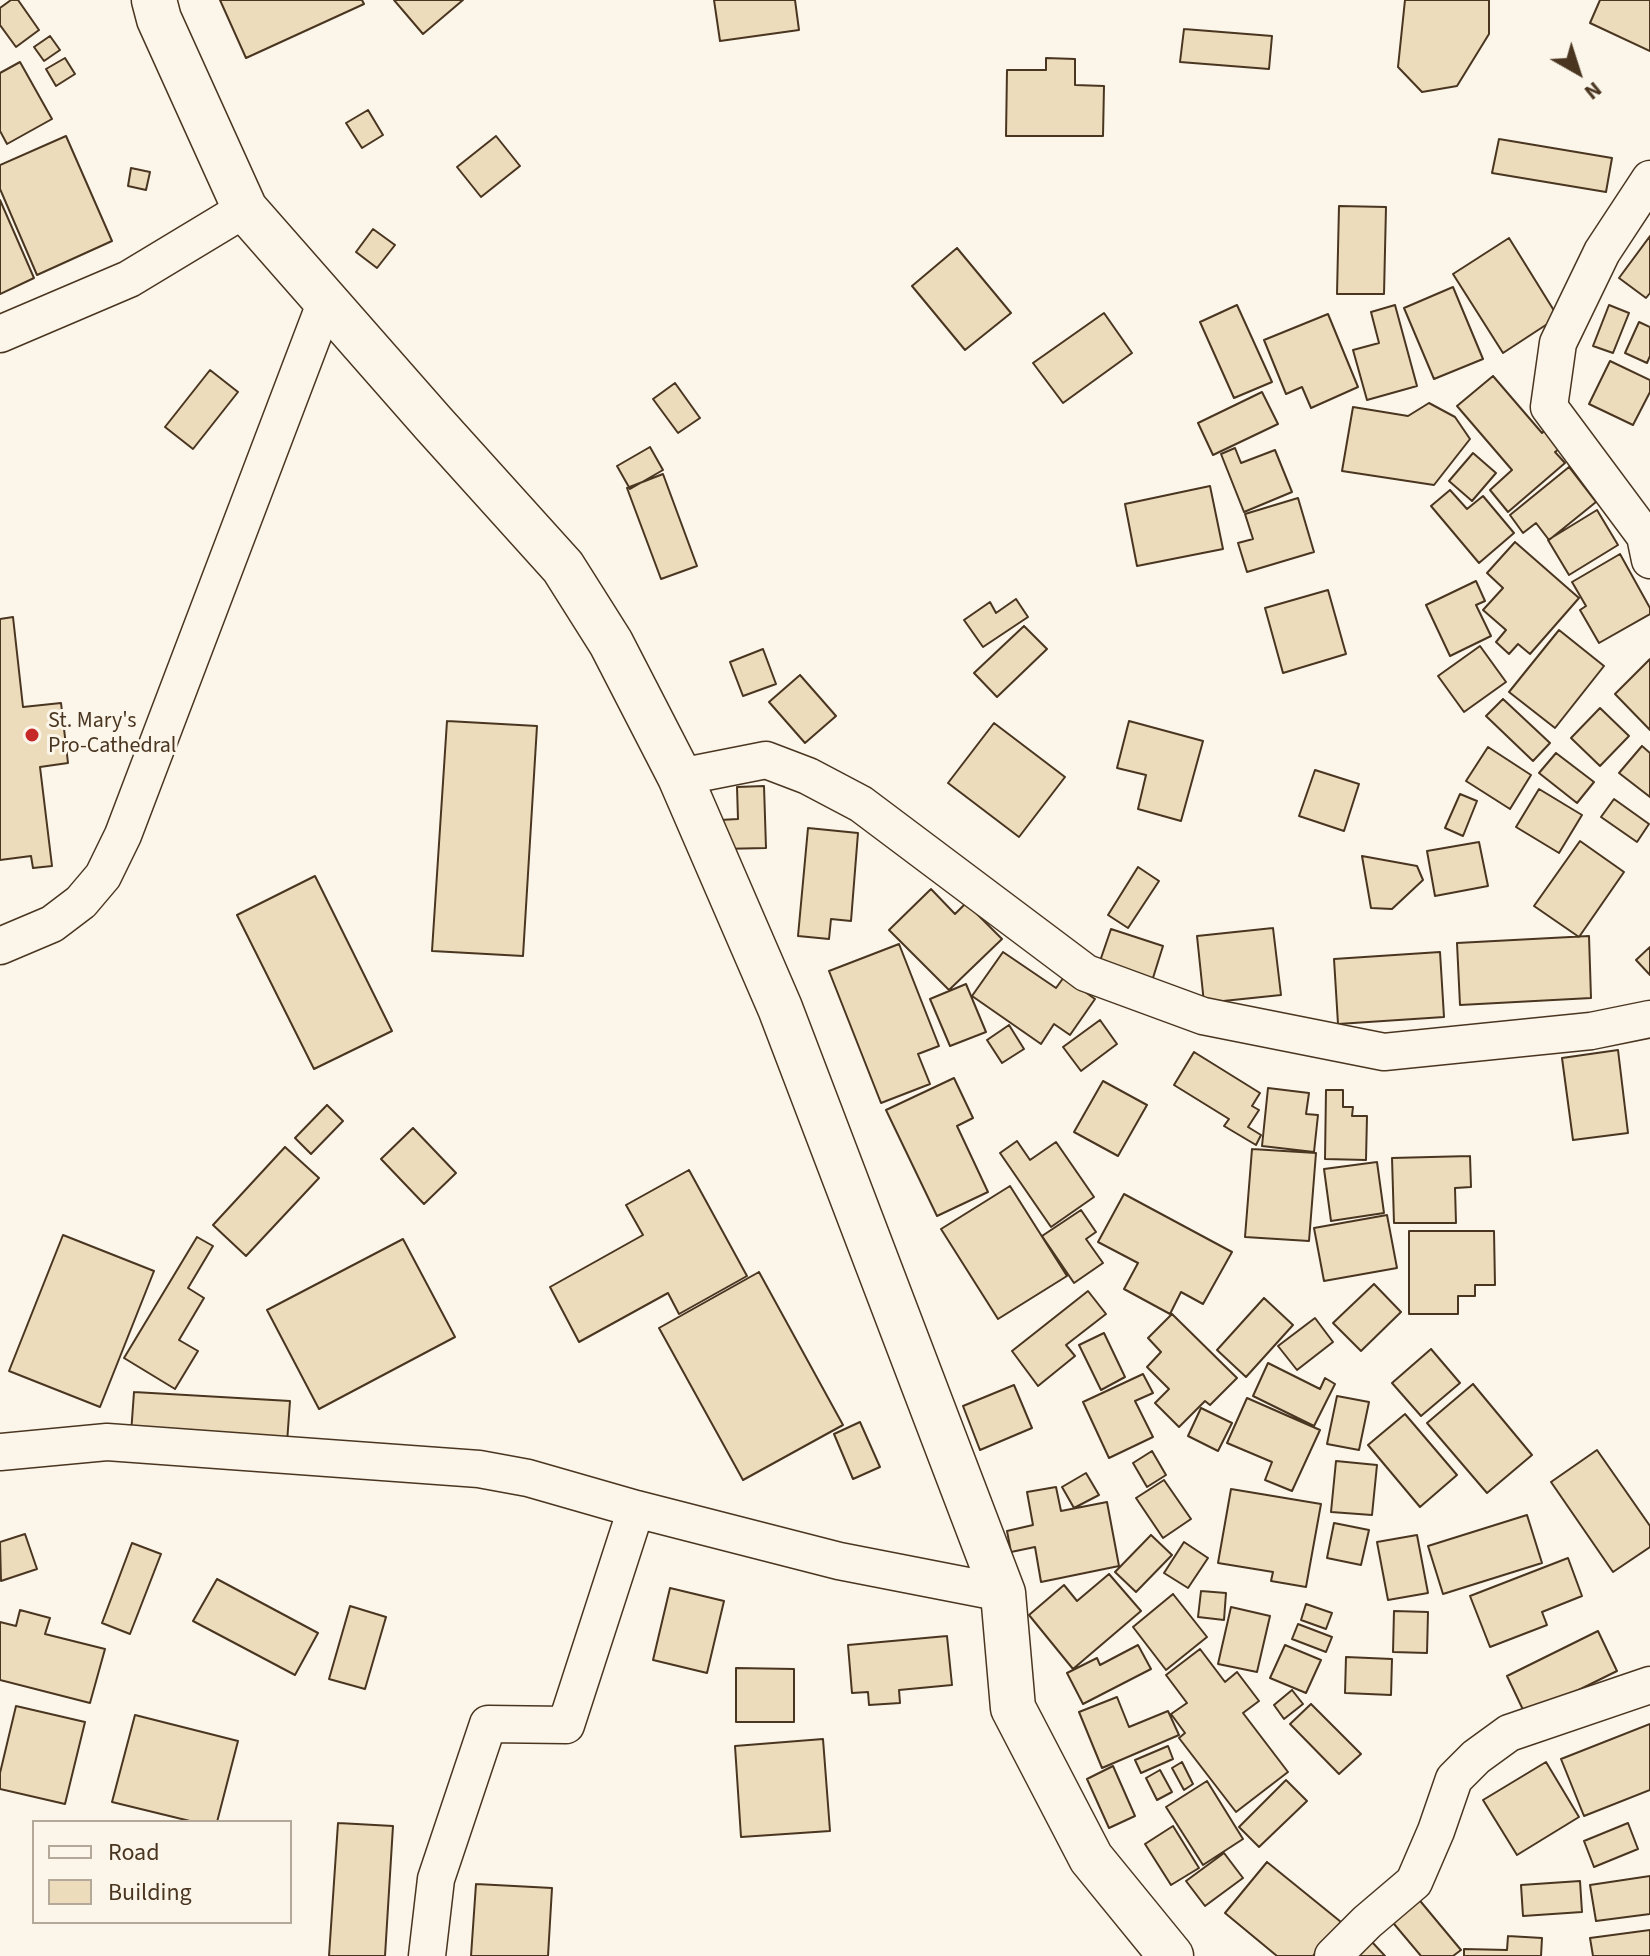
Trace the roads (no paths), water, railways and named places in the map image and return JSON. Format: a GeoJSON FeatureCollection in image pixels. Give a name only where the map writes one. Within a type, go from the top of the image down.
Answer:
{"type":"FeatureCollection","features":[{"type":"Feature","properties":{"kind":"street"},"geometry":{"type":"LineString","coordinates":[[154,0],[159,19],[245,209],[563,567],[611,643],[680,777],[780,1008],[1003,1593],[1013,1708],[1091,1858],[1171,1956]]}},
{"type":"Feature","properties":{"kind":"street"},"geometry":{"type":"LineString","coordinates":[[1650,179],[1602,252],[1558,343],[1549,407],[1645,536],[1650,560]]}},
{"type":"Feature","properties":{"kind":"street"},"geometry":{"type":"LineString","coordinates":[[0,334],[129,279],[245,209]]}},
{"type":"Feature","properties":{"kind":"street"},"geometry":{"type":"LineString","coordinates":[[0,946],[52,924],[81,902],[103,876],[123,835],[326,301]]}},
{"type":"Feature","properties":{"kind":"street"},"geometry":{"type":"LineString","coordinates":[[680,777],[766,760],[808,776],[861,804],[1086,973],[1203,1016],[1384,1052],[1591,1031],[1650,1019]]}},
{"type":"Feature","properties":{"kind":"street"},"geometry":{"type":"LineString","coordinates":[[0,1452],[107,1442],[479,1469],[528,1478],[839,1561],[1003,1593]]}},
{"type":"Feature","properties":{"kind":"street"},"geometry":{"type":"LineString","coordinates":[[427,1956],[436,1879],[488,1724],[566,1725],[636,1509]]}},
{"type":"Feature","properties":{"kind":"street"},"geometry":{"type":"LineString","coordinates":[[1333,1956],[1414,1882],[1454,1779],[1476,1757],[1509,1733],[1650,1685]]}},
{"type":"Feature","properties":{"kind":"place","name":"St. Mary's Pro-Cathedral"},"geometry":{"type":"Point","coordinates":[32,735]}}]}
